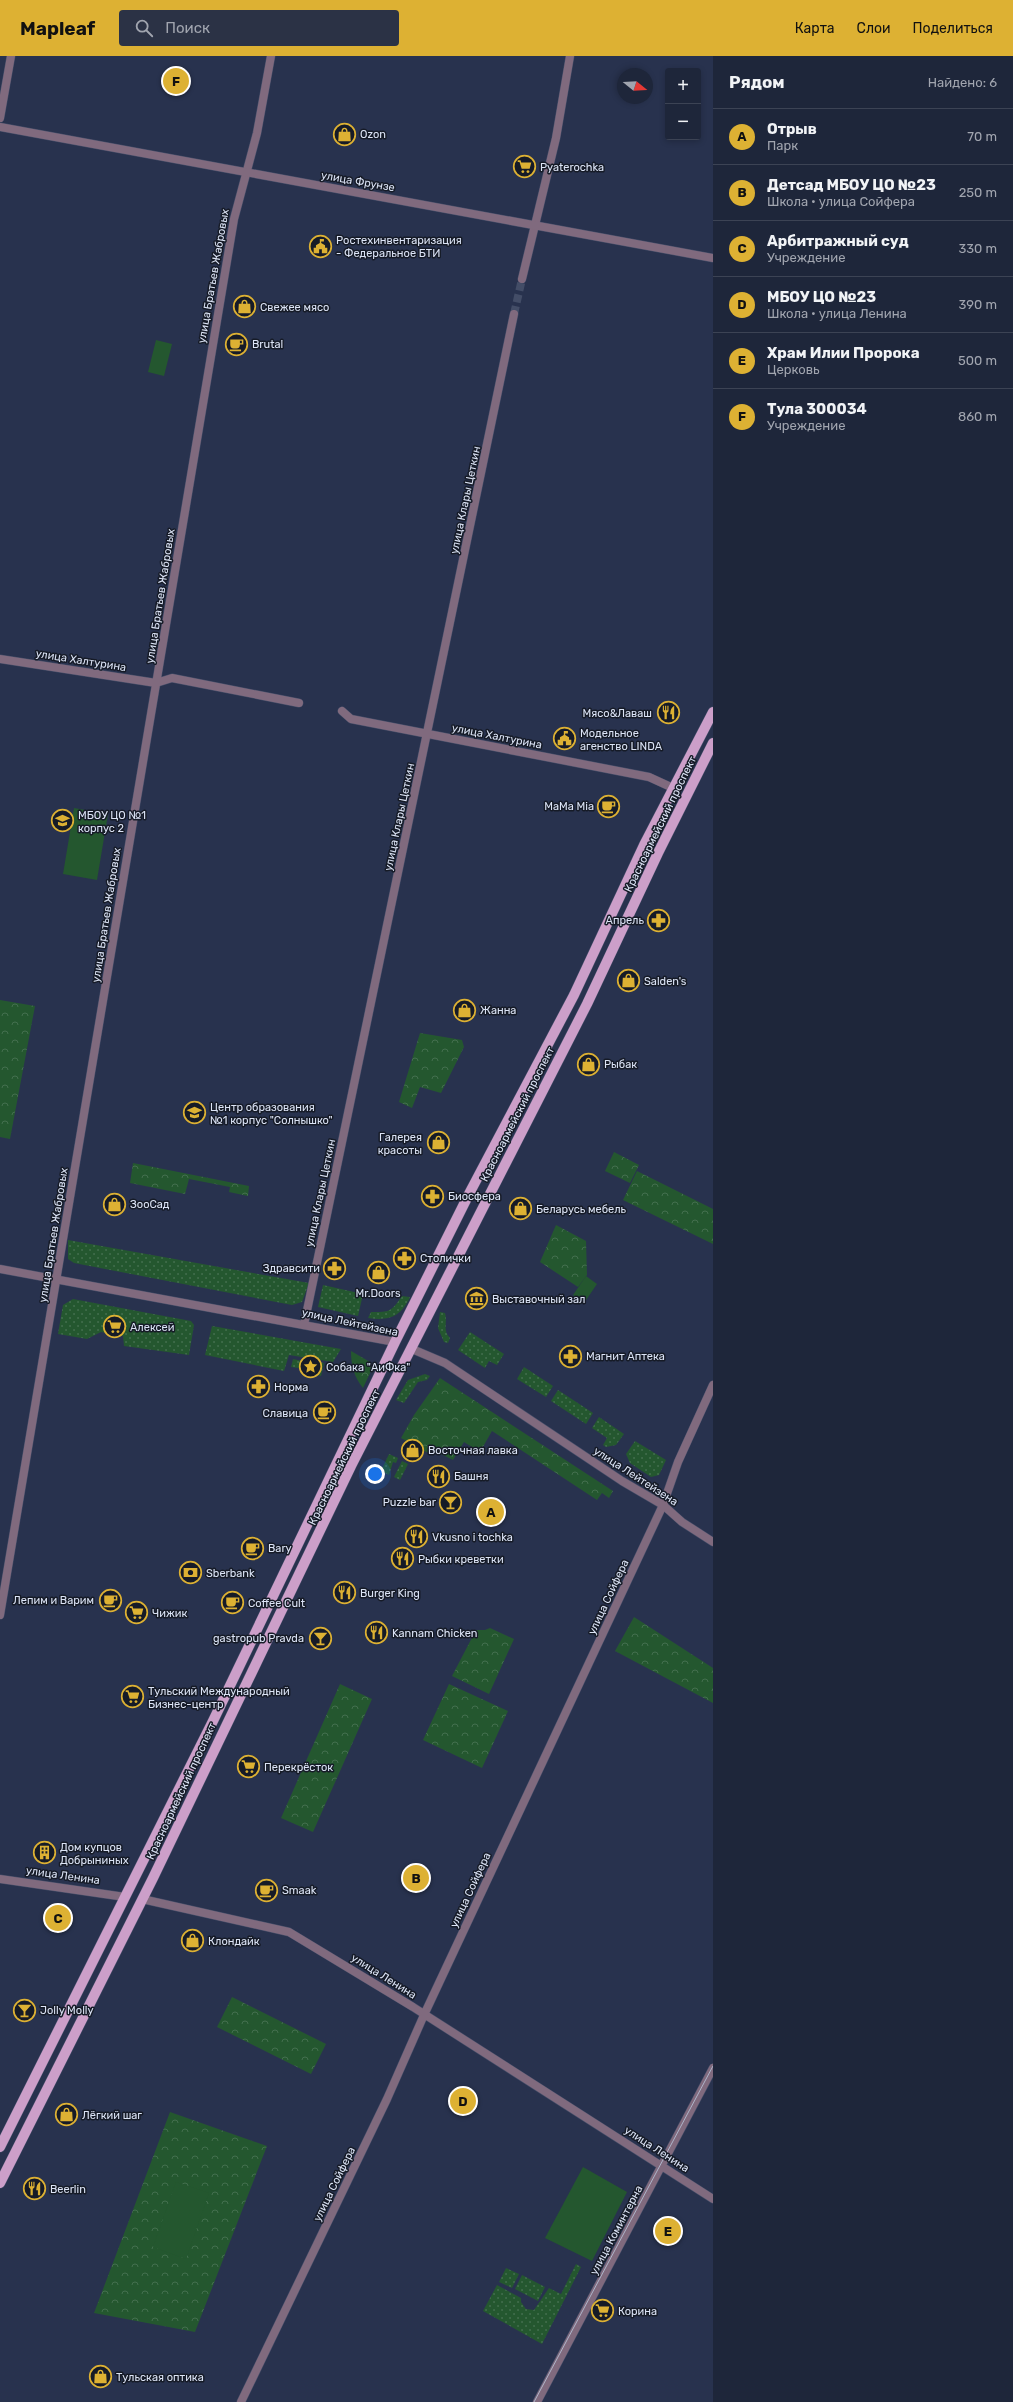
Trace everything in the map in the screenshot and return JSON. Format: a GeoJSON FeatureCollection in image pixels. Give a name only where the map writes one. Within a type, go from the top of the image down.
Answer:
{"type":"FeatureCollection","features":[{"type":"Feature","properties":{"kind":"main road","name":"Красноармейский проспект"},"geometry":{"type":"LineString","coordinates":[[0,2147],[214,1721],[395,1342],[470,1192],[574,995],[673,788],[713,712]]}},
{"type":"Feature","properties":{"kind":"main road","name":"Красноармейский проспект"},"geometry":{"type":"LineString","coordinates":[[0,2183],[142,1899],[351,1466],[587,1004],[658,853],[713,743]]}},
{"type":"Feature","properties":{"kind":"main road","name":"улица Лейтейзена"},"geometry":{"type":"LineString","coordinates":[[395,1342],[412,1349]]}},
{"type":"Feature","properties":{"kind":"main road","name":"улица Ленина"},"geometry":{"type":"LineString","coordinates":[[125,1897],[142,1899]]}},
{"type":"Feature","properties":{"kind":"street"},"geometry":{"type":"LineString","coordinates":[[0,118],[11,56]]}},
{"type":"Feature","properties":{"kind":"street","name":"улица Братьев Жабровых"},"geometry":{"type":"LineString","coordinates":[[0,1614],[235,213],[244,173],[257,133],[271,56]]}},
{"type":"Feature","properties":{"kind":"street"},"geometry":{"type":"LineString","coordinates":[[522,280],[556,138],[570,56]]}},
{"type":"Feature","properties":{"kind":"street","name":"улица Фрунзе"},"geometry":{"type":"LineString","coordinates":[[0,127],[244,173],[536,224],[713,258]]}},
{"type":"Feature","properties":{"kind":"street","name":"улица Клары Цеткин"},"geometry":{"type":"LineString","coordinates":[[304,1325],[514,314]]}},
{"type":"Feature","properties":{"kind":"street","name":"улица Халтурина"},"geometry":{"type":"LineString","coordinates":[[0,659],[156,682],[172,678],[299,703]]}},
{"type":"Feature","properties":{"kind":"street","name":"улица Халтурина"},"geometry":{"type":"LineString","coordinates":[[342,711],[351,719],[648,777],[673,788]]}},
{"type":"Feature","properties":{"kind":"street","name":"улица Лейтейзена"},"geometry":{"type":"LineString","coordinates":[[0,1269],[395,1342]]}},
{"type":"Feature","properties":{"kind":"street","name":"улица Лейтейзена"},"geometry":{"type":"LineString","coordinates":[[412,1349],[445,1363],[628,1486],[663,1505],[682,1522],[713,1542]]}},
{"type":"Feature","properties":{"kind":"street","name":"улица Сойфера"},"geometry":{"type":"LineString","coordinates":[[241,2402],[387,2099],[424,2015],[663,1505],[678,1462],[713,1385]]}},
{"type":"Feature","properties":{"kind":"street","name":"улица Ленина"},"geometry":{"type":"LineString","coordinates":[[0,1879],[125,1897]]}},
{"type":"Feature","properties":{"kind":"street","name":"улица Ленина"},"geometry":{"type":"LineString","coordinates":[[142,1899],[289,1932],[424,2015],[713,2199]]}},
{"type":"Feature","properties":{"kind":"street","name":"улица Коминтерна"},"geometry":{"type":"LineString","coordinates":[[537,2402],[713,2068]]}},
{"type":"Feature","properties":{"kind":"green space"},"geometry":{"type":"Polygon","coordinates":[[[156,340],[172,344],[164,376],[148,372],[156,340]]]}},
{"type":"Feature","properties":{"kind":"green space"},"geometry":{"type":"Polygon","coordinates":[[[74,808],[108,814],[97,880],[63,874],[74,808]]]}},
{"type":"Feature","properties":{"kind":"green space"},"geometry":{"type":"Polygon","coordinates":[[[0,1000],[35,1006],[10,1139],[0,1137],[0,1000]]]}},
{"type":"Feature","properties":{"kind":"green space"},"geometry":{"type":"Polygon","coordinates":[[[420,1033],[462,1040],[464,1047],[441,1093],[420,1087],[412,1108],[399,1102],[420,1033]]]}},
{"type":"Feature","properties":{"kind":"green space"},"geometry":{"type":"Polygon","coordinates":[[[614,1152],[639,1165],[630,1183],[605,1171],[614,1152]]]}},
{"type":"Feature","properties":{"kind":"green space"},"geometry":{"type":"Polygon","coordinates":[[[133,1163],[249,1186],[248,1196],[229,1192],[230,1187],[189,1179],[185,1194],[130,1183],[133,1163]]]}},
{"type":"Feature","properties":{"kind":"green space"},"geometry":{"type":"Polygon","coordinates":[[[637,1171],[713,1209],[713,1244],[623,1200],[637,1171]]]}},
{"type":"Feature","properties":{"kind":"green space"},"geometry":{"type":"Polygon","coordinates":[[[556,1225],[586,1241],[587,1275],[578,1287],[540,1262],[556,1225]]]}},
{"type":"Feature","properties":{"kind":"green space"},"geometry":{"type":"Polygon","coordinates":[[[68,1240],[309,1283],[302,1302],[292,1305],[74,1263],[68,1259],[68,1240]]]}},
{"type":"Feature","properties":{"kind":"green space"},"geometry":{"type":"Polygon","coordinates":[[[586,1276],[597,1284],[584,1303],[573,1295],[586,1276]]]}},
{"type":"Feature","properties":{"kind":"green space"},"geometry":{"type":"Polygon","coordinates":[[[323,1285],[363,1294],[358,1316],[318,1307],[323,1285]]]}},
{"type":"Feature","properties":{"kind":"green space"},"geometry":{"type":"Polygon","coordinates":[[[402,1296],[410,1297],[403,1309],[394,1316],[382,1319],[368,1318],[371,1312],[390,1310],[402,1296]]]}},
{"type":"Feature","properties":{"kind":"green space"},"geometry":{"type":"Polygon","coordinates":[[[73,1299],[191,1321],[194,1325],[189,1355],[124,1346],[123,1336],[101,1332],[87,1339],[58,1334],[63,1305],[73,1299]]]}},
{"type":"Feature","properties":{"kind":"green space"},"geometry":{"type":"Polygon","coordinates":[[[440,1312],[445,1313],[446,1332],[450,1338],[448,1343],[444,1342],[438,1328],[440,1312]]]}},
{"type":"Feature","properties":{"kind":"green space"},"geometry":{"type":"Polygon","coordinates":[[[212,1326],[341,1349],[333,1362],[289,1355],[284,1371],[205,1355],[212,1326]]]}},
{"type":"Feature","properties":{"kind":"green space"},"geometry":{"type":"Polygon","coordinates":[[[470,1332],[504,1354],[497,1365],[489,1361],[485,1368],[458,1350],[470,1332]]]}},
{"type":"Feature","properties":{"kind":"green space"},"geometry":{"type":"Polygon","coordinates":[[[351,1351],[370,1362],[371,1371],[363,1388],[357,1380],[354,1371],[351,1351]]]}},
{"type":"Feature","properties":{"kind":"green space"},"geometry":{"type":"Polygon","coordinates":[[[293,1359],[307,1362],[306,1369],[291,1367],[293,1359]]]}},
{"type":"Feature","properties":{"kind":"green space"},"geometry":{"type":"Polygon","coordinates":[[[314,1361],[324,1363],[321,1376],[311,1373],[314,1361]]]}},
{"type":"Feature","properties":{"kind":"green space"},"geometry":{"type":"Polygon","coordinates":[[[524,1367],[553,1386],[546,1397],[517,1379],[524,1367]]]}},
{"type":"Feature","properties":{"kind":"green space"},"geometry":{"type":"Polygon","coordinates":[[[425,1374],[430,1376],[427,1380],[418,1382],[404,1403],[396,1400],[408,1380],[425,1374]]]}},
{"type":"Feature","properties":{"kind":"green space"},"geometry":{"type":"Polygon","coordinates":[[[440,1378],[613,1491],[609,1498],[602,1493],[597,1500],[492,1431],[480,1452],[464,1442],[453,1460],[437,1452],[430,1454],[401,1438],[414,1415],[440,1378]]]}},
{"type":"Feature","properties":{"kind":"green space"},"geometry":{"type":"Polygon","coordinates":[[[558,1390],[593,1413],[586,1424],[551,1401],[558,1390]]]}},
{"type":"Feature","properties":{"kind":"green space"},"geometry":{"type":"Polygon","coordinates":[[[599,1417],[624,1434],[616,1445],[606,1447],[603,1445],[607,1438],[592,1428],[599,1417]]]}},
{"type":"Feature","properties":{"kind":"green space"},"geometry":{"type":"Polygon","coordinates":[[[635,1441],[666,1460],[659,1475],[651,1477],[630,1463],[626,1454],[635,1441]]]}},
{"type":"Feature","properties":{"kind":"green space"},"geometry":{"type":"Polygon","coordinates":[[[389,1454],[398,1458],[396,1463],[393,1462],[389,1475],[381,1471],[389,1454]]]}},
{"type":"Feature","properties":{"kind":"green space"},"geometry":{"type":"Polygon","coordinates":[[[402,1461],[408,1464],[400,1480],[394,1477],[402,1461]]]}},
{"type":"Feature","properties":{"kind":"green space"},"geometry":{"type":"Polygon","coordinates":[[[634,1617],[713,1668],[713,1703],[615,1651],[634,1617]]]}},
{"type":"Feature","properties":{"kind":"green space"},"geometry":{"type":"Polygon","coordinates":[[[490,1628],[514,1639],[489,1694],[452,1676],[476,1630],[485,1630],[490,1628]]]}},
{"type":"Feature","properties":{"kind":"green space"},"geometry":{"type":"Polygon","coordinates":[[[340,1684],[372,1699],[313,1832],[281,1818],[340,1684]]]}},
{"type":"Feature","properties":{"kind":"green space"},"geometry":{"type":"Polygon","coordinates":[[[449,1684],[508,1711],[482,1768],[423,1740],[449,1684]]]}},
{"type":"Feature","properties":{"kind":"green space"},"geometry":{"type":"Polygon","coordinates":[[[232,1997],[326,2044],[311,2074],[217,2027],[232,1997]]]}},
{"type":"Feature","properties":{"kind":"green space"},"geometry":{"type":"Polygon","coordinates":[[[170,2112],[267,2146],[195,2332],[94,2313],[170,2112]]]}},
{"type":"Feature","properties":{"kind":"green space"},"geometry":{"type":"Polygon","coordinates":[[[583,2167],[627,2192],[592,2261],[545,2238],[583,2167]]]}},
{"type":"Feature","properties":{"kind":"green space"},"geometry":{"type":"Polygon","coordinates":[[[176,2182],[209,2193],[186,2259],[153,2247],[176,2182]]]}},
{"type":"Feature","properties":{"kind":"green space"},"geometry":{"type":"Polygon","coordinates":[[[576,2264],[581,2267],[542,2344],[483,2311],[497,2285],[521,2298],[521,2302],[526,2309],[534,2310],[549,2288],[561,2294],[576,2264]]]}},
{"type":"Feature","properties":{"kind":"green space"},"geometry":{"type":"Polygon","coordinates":[[[506,2268],[519,2274],[512,2288],[499,2282],[506,2268]]]}},
{"type":"Feature","properties":{"kind":"green space"},"geometry":{"type":"Polygon","coordinates":[[[522,2275],[545,2287],[538,2301],[515,2289],[522,2275]]]}},
{"type":"Feature","properties":{"kind":"tunnel"},"geometry":{"type":"LineString","coordinates":[[514,314],[522,279]]}},
{"type":"Feature","properties":{"kind":"tram line"},"geometry":{"type":"LineString","coordinates":[[534,2402],[713,2066]]}},
{"type":"Feature","properties":{"kind":"place","name":"Тула 300034"},"geometry":{"type":"Point","coordinates":[176,81]}},
{"type":"Feature","properties":{"kind":"place","name":"Ozon"},"geometry":{"type":"Point","coordinates":[345,134]}},
{"type":"Feature","properties":{"kind":"place","name":"Pyaterochka"},"geometry":{"type":"Point","coordinates":[525,167]}},
{"type":"Feature","properties":{"kind":"place","name":"Ростехинвентаризация - Федеральное БТИ"},"geometry":{"type":"Point","coordinates":[321,246]}},
{"type":"Feature","properties":{"kind":"place","name":"Свежее мясо"},"geometry":{"type":"Point","coordinates":[244,307]}},
{"type":"Feature","properties":{"kind":"place","name":"Brutal"},"geometry":{"type":"Point","coordinates":[237,344]}},
{"type":"Feature","properties":{"kind":"place","name":"Мясо&Лаваш"},"geometry":{"type":"Point","coordinates":[668,713]}},
{"type":"Feature","properties":{"kind":"place","name":"Модельное агенство LINDA"},"geometry":{"type":"Point","coordinates":[565,739]}},
{"type":"Feature","properties":{"kind":"place","name":"MaMa Mia"},"geometry":{"type":"Point","coordinates":[609,806]}},
{"type":"Feature","properties":{"kind":"place","name":"МБОУ ЦО №1 корпус 2"},"geometry":{"type":"Point","coordinates":[62,821]}},
{"type":"Feature","properties":{"kind":"place","name":"Апрель"},"geometry":{"type":"Point","coordinates":[659,920]}},
{"type":"Feature","properties":{"kind":"place","name":"Salden's"},"geometry":{"type":"Point","coordinates":[629,981]}},
{"type":"Feature","properties":{"kind":"place","name":"Жанна"},"geometry":{"type":"Point","coordinates":[465,1010]}},
{"type":"Feature","properties":{"kind":"place","name":"Рыбак"},"geometry":{"type":"Point","coordinates":[589,1064]}},
{"type":"Feature","properties":{"kind":"place","name":"Центр образования №1 корпус \"Солнышко\""},"geometry":{"type":"Point","coordinates":[194,1113]}},
{"type":"Feature","properties":{"kind":"place","name":"Галерея красоты"},"geometry":{"type":"Point","coordinates":[438,1143]}},
{"type":"Feature","properties":{"kind":"place","name":"Биосфера"},"geometry":{"type":"Point","coordinates":[432,1196]}},
{"type":"Feature","properties":{"kind":"place","name":"ЗооСад"},"geometry":{"type":"Point","coordinates":[114,1204]}},
{"type":"Feature","properties":{"kind":"place","name":"Беларусь мебель"},"geometry":{"type":"Point","coordinates":[521,1209]}},
{"type":"Feature","properties":{"kind":"place","name":"Столички"},"geometry":{"type":"Point","coordinates":[404,1258]}},
{"type":"Feature","properties":{"kind":"place","name":"Здравсити"},"geometry":{"type":"Point","coordinates":[335,1268]}},
{"type":"Feature","properties":{"kind":"place","name":"Mr.Doors"},"geometry":{"type":"Point","coordinates":[378,1273]}},
{"type":"Feature","properties":{"kind":"place","name":"Выставочный зал"},"geometry":{"type":"Point","coordinates":[476,1299]}},
{"type":"Feature","properties":{"kind":"place","name":"Алексей"},"geometry":{"type":"Point","coordinates":[114,1327]}},
{"type":"Feature","properties":{"kind":"place","name":"Магнит Аптека"},"geometry":{"type":"Point","coordinates":[570,1356]}},
{"type":"Feature","properties":{"kind":"place","name":"Собака \"АиФка\""},"geometry":{"type":"Point","coordinates":[311,1367]}},
{"type":"Feature","properties":{"kind":"place","name":"Норма"},"geometry":{"type":"Point","coordinates":[258,1387]}},
{"type":"Feature","properties":{"kind":"place","name":"Славица"},"geometry":{"type":"Point","coordinates":[324,1413]}},
{"type":"Feature","properties":{"kind":"place","name":"Восточная лавка"},"geometry":{"type":"Point","coordinates":[413,1450]}},
{"type":"Feature","properties":{"kind":"place","name":"Башня"},"geometry":{"type":"Point","coordinates":[438,1476]}},
{"type":"Feature","properties":{"kind":"place","name":"Puzzle bar"},"geometry":{"type":"Point","coordinates":[451,1502]}},
{"type":"Feature","properties":{"kind":"place","name":"Отрыв"},"geometry":{"type":"Point","coordinates":[491,1512]}},
{"type":"Feature","properties":{"kind":"place","name":"Vkusno i tochka"},"geometry":{"type":"Point","coordinates":[417,1537]}},
{"type":"Feature","properties":{"kind":"place","name":"Bary"},"geometry":{"type":"Point","coordinates":[253,1548]}},
{"type":"Feature","properties":{"kind":"place","name":"Рыбки креветки"},"geometry":{"type":"Point","coordinates":[403,1559]}},
{"type":"Feature","properties":{"kind":"place","name":"Sberbank"},"geometry":{"type":"Point","coordinates":[190,1573]}},
{"type":"Feature","properties":{"kind":"place","name":"Burger King"},"geometry":{"type":"Point","coordinates":[345,1593]}},
{"type":"Feature","properties":{"kind":"place","name":"Лепим и Варим"},"geometry":{"type":"Point","coordinates":[110,1600]}},
{"type":"Feature","properties":{"kind":"place","name":"Coffee Cult"},"geometry":{"type":"Point","coordinates":[232,1603]}},
{"type":"Feature","properties":{"kind":"place","name":"Чижик"},"geometry":{"type":"Point","coordinates":[137,1613]}},
{"type":"Feature","properties":{"kind":"place","name":"Kannam Chicken"},"geometry":{"type":"Point","coordinates":[376,1633]}},
{"type":"Feature","properties":{"kind":"place","name":"gastropub Pravda"},"geometry":{"type":"Point","coordinates":[320,1638]}},
{"type":"Feature","properties":{"kind":"place","name":"Тульский Международный Бизнес-центр"},"geometry":{"type":"Point","coordinates":[132,1697]}},
{"type":"Feature","properties":{"kind":"place","name":"Перекрёсток"},"geometry":{"type":"Point","coordinates":[249,1767]}},
{"type":"Feature","properties":{"kind":"place","name":"Дом купцов Добрыниных"},"geometry":{"type":"Point","coordinates":[45,1853]}},
{"type":"Feature","properties":{"kind":"place","name":"Детсад МБОУ ЦО №23"},"geometry":{"type":"Point","coordinates":[416,1878]}},
{"type":"Feature","properties":{"kind":"place","name":"Smaak"},"geometry":{"type":"Point","coordinates":[266,1890]}},
{"type":"Feature","properties":{"kind":"place","name":"Арбитражный суд"},"geometry":{"type":"Point","coordinates":[58,1918]}},
{"type":"Feature","properties":{"kind":"place","name":"Клондайк"},"geometry":{"type":"Point","coordinates":[193,1941]}},
{"type":"Feature","properties":{"kind":"place","name":"Jolly Molly"},"geometry":{"type":"Point","coordinates":[24,2010]}},
{"type":"Feature","properties":{"kind":"place","name":"МБОУ ЦО №23"},"geometry":{"type":"Point","coordinates":[463,2101]}},
{"type":"Feature","properties":{"kind":"place","name":"Лёгкий шаг"},"geometry":{"type":"Point","coordinates":[67,2115]}},
{"type":"Feature","properties":{"kind":"place","name":"Beerlin"},"geometry":{"type":"Point","coordinates":[34,2189]}},
{"type":"Feature","properties":{"kind":"place","name":"Храм Илии Пророка"},"geometry":{"type":"Point","coordinates":[668,2231]}},
{"type":"Feature","properties":{"kind":"place","name":"Корина"},"geometry":{"type":"Point","coordinates":[602,2311]}},
{"type":"Feature","properties":{"kind":"place","name":"Тульская оптика"},"geometry":{"type":"Point","coordinates":[100,2377]}}]}
